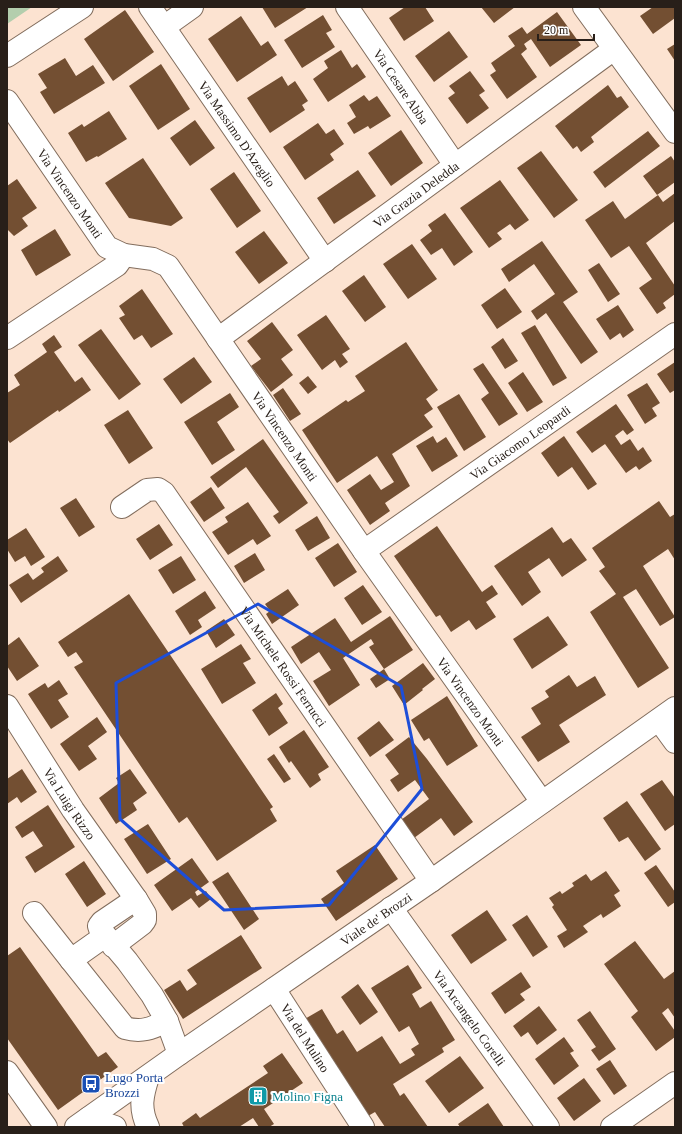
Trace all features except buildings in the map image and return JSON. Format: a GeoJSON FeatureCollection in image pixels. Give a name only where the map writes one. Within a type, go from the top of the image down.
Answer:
{"type":"FeatureCollection","features":[{"type":"Feature","properties":{"kind":"street"},"geometry":{"type":"LineString","coordinates":[[7,56],[82,7]]}},
{"type":"Feature","properties":{"kind":"street","name":"Via Massimo D'Azeglio"},"geometry":{"type":"LineString","coordinates":[[150,7],[325,261]]}},
{"type":"Feature","properties":{"kind":"street"},"geometry":{"type":"LineString","coordinates":[[164,27],[192,7]]}},
{"type":"Feature","properties":{"kind":"street","name":"Via Cesare Abba"},"geometry":{"type":"LineString","coordinates":[[347,7],[454,166]]}},
{"type":"Feature","properties":{"kind":"street"},"geometry":{"type":"LineString","coordinates":[[584,7],[675,132]]}},
{"type":"Feature","properties":{"kind":"street","name":"Via Grazia Deledda"},"geometry":{"type":"LineString","coordinates":[[218,339],[614,48]]}},
{"type":"Feature","properties":{"kind":"street","name":"Via Vincenzo Monti"},"geometry":{"type":"LineString","coordinates":[[7,101],[107,247],[124,255],[153,259],[168,266],[364,551],[542,802]]}},
{"type":"Feature","properties":{"kind":"street"},"geometry":{"type":"LineString","coordinates":[[7,338],[117,265],[124,255]]}},
{"type":"Feature","properties":{"kind":"street","name":"Via Giacomo Leopardi"},"geometry":{"type":"LineString","coordinates":[[364,551],[675,334]]}},
{"type":"Feature","properties":{"kind":"street","name":"Via Michele Rossi Ferrucci"},"geometry":{"type":"LineString","coordinates":[[122,507],[147,490],[154,488],[164,493],[431,881]]}},
{"type":"Feature","properties":{"kind":"street","name":"Via Luigi Rizzo"},"geometry":{"type":"LineString","coordinates":[[7,706],[73,810],[136,899],[102,922],[99,926],[109,941]]}},
{"type":"Feature","properties":{"kind":"street"},"geometry":{"type":"LineString","coordinates":[[667,714],[675,742]]}},
{"type":"Feature","properties":{"kind":"street","name":"Viale de' Brozzi"},"geometry":{"type":"LineString","coordinates":[[82,1123],[179,1054],[431,881],[667,714]]}},
{"type":"Feature","properties":{"kind":"street","name":"Via Arcangelo Corelli"},"geometry":{"type":"LineString","coordinates":[[391,908],[548,1127]]}},
{"type":"Feature","properties":{"kind":"street"},"geometry":{"type":"LineString","coordinates":[[34,913],[125,1028],[133,1030],[148,1029],[167,1021]]}},
{"type":"Feature","properties":{"kind":"street"},"geometry":{"type":"LineString","coordinates":[[71,960],[109,941],[128,961],[144,983],[167,1021],[179,1054]]}},
{"type":"Feature","properties":{"kind":"street","name":"Via del Mulino"},"geometry":{"type":"LineString","coordinates":[[274,989],[363,1127]]}},
{"type":"Feature","properties":{"kind":"street"},"geometry":{"type":"LineString","coordinates":[[7,1072],[46,1127]]}},
{"type":"Feature","properties":{"kind":"street"},"geometry":{"type":"LineString","coordinates":[[148,1077],[143,1094],[142,1110],[148,1127]]}},
{"type":"Feature","properties":{"kind":"street"},"geometry":{"type":"LineString","coordinates":[[612,1127],[675,1083]]}},
{"type":"Feature","properties":{"kind":"street"},"geometry":{"type":"LineString","coordinates":[[82,1123],[115,1127]]}},
{"type":"Feature","properties":{"kind":"highlighted area"},"geometry":{"type":"Polygon","coordinates":[[[258,604],[401,686],[422,789],[329,905],[224,910],[120,819],[116,683],[258,604]]]}},
{"type":"Feature","properties":{"kind":"green space"},"geometry":{"type":"Polygon","coordinates":[[[7,7],[32,7],[7,24],[7,7]]]}},
{"type":"Feature","properties":{"kind":"place","name":"Lugo Porta Brozzi"},"geometry":{"type":"Point","coordinates":[91,1084]}},
{"type":"Feature","properties":{"kind":"place","name":"Molino Figna"},"geometry":{"type":"Point","coordinates":[258,1096]}}]}
